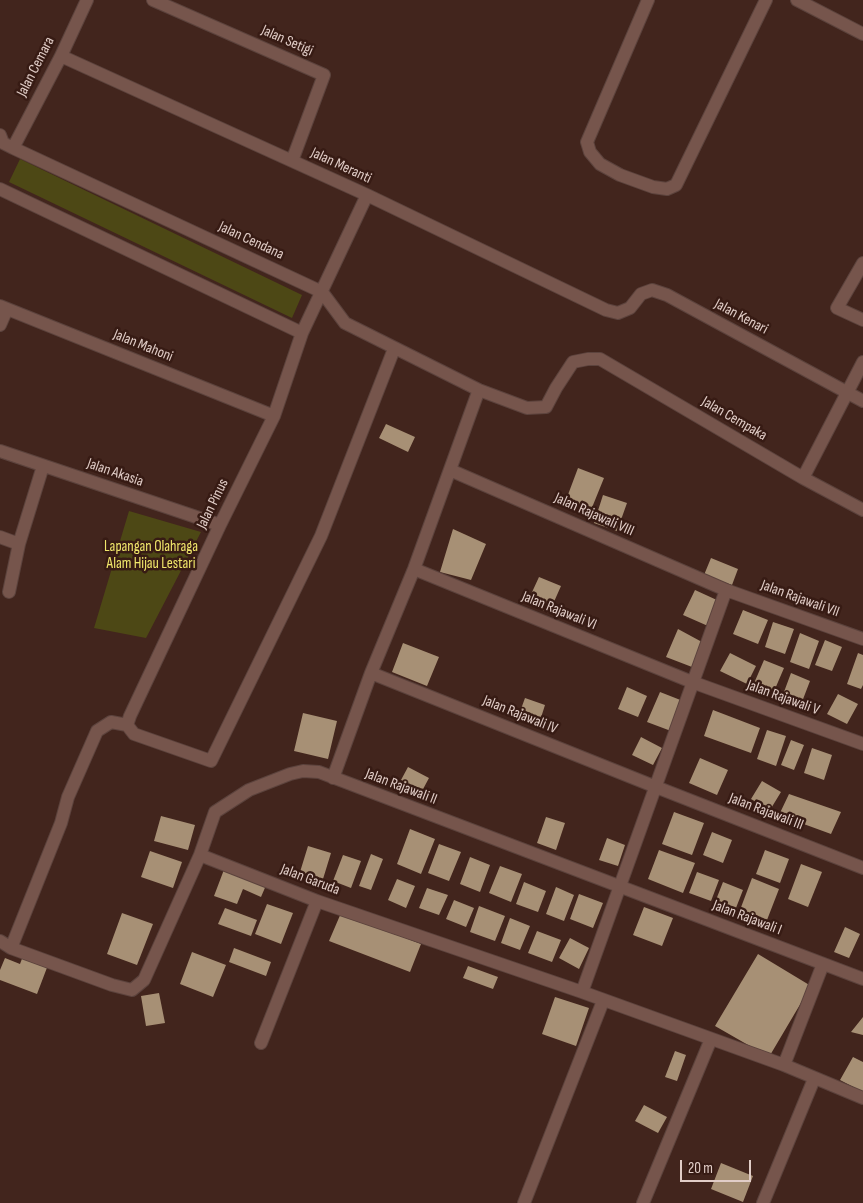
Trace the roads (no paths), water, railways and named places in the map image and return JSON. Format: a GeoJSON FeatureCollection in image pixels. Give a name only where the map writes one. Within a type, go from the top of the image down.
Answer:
{"type":"FeatureCollection","features":[{"type":"Feature","properties":{"kind":"street","name":"Jalan Cemara"},"geometry":{"type":"LineString","coordinates":[[4,144],[61,56],[86,0]]}},
{"type":"Feature","properties":{"kind":"street","name":"Jalan Setigi"},"geometry":{"type":"LineString","coordinates":[[154,0],[324,75],[292,161]]}},
{"type":"Feature","properties":{"kind":"street"},"geometry":{"type":"LineString","coordinates":[[648,0],[587,142],[590,152],[600,164],[620,176],[667,190],[676,185],[766,0]]}},
{"type":"Feature","properties":{"kind":"street"},"geometry":{"type":"LineString","coordinates":[[798,0],[863,34]]}},
{"type":"Feature","properties":{"kind":"street","name":"Jalan Meranti"},"geometry":{"type":"LineString","coordinates":[[61,56],[367,195],[606,310]]}},
{"type":"Feature","properties":{"kind":"street","name":"Jalan Cendana"},"geometry":{"type":"LineString","coordinates":[[4,144],[322,292],[345,323],[478,393],[527,408],[546,407],[573,362],[588,358]]}},
{"type":"Feature","properties":{"kind":"street"},"geometry":{"type":"LineString","coordinates":[[0,189],[302,333]]}},
{"type":"Feature","properties":{"kind":"street","name":"Jalan Pinus"},"geometry":{"type":"LineString","coordinates":[[128,726],[130,716],[220,525],[274,416],[302,333],[367,195]]}},
{"type":"Feature","properties":{"kind":"street"},"geometry":{"type":"LineString","coordinates":[[863,263],[837,308],[863,320]]}},
{"type":"Feature","properties":{"kind":"street","name":"Jalan Kenari"},"geometry":{"type":"LineString","coordinates":[[606,310],[618,313],[630,308],[641,294],[652,290],[667,296],[863,401]]}},
{"type":"Feature","properties":{"kind":"street"},"geometry":{"type":"LineString","coordinates":[[0,325],[3,308]]}},
{"type":"Feature","properties":{"kind":"street","name":"Jalan Mahoni"},"geometry":{"type":"LineString","coordinates":[[3,308],[274,416]]}},
{"type":"Feature","properties":{"kind":"street"},"geometry":{"type":"LineString","coordinates":[[11,948],[61,823],[68,797],[97,732],[111,722],[128,726],[134,734],[211,761],[321,536],[394,349]]}},
{"type":"Feature","properties":{"kind":"street","name":"Jalan Cempaka"},"geometry":{"type":"LineString","coordinates":[[588,358],[600,358],[803,478],[863,510]]}},
{"type":"Feature","properties":{"kind":"street"},"geometry":{"type":"LineString","coordinates":[[803,478],[863,362]]}},
{"type":"Feature","properties":{"kind":"street"},"geometry":{"type":"LineString","coordinates":[[334,778],[372,673],[414,569],[478,393]]}},
{"type":"Feature","properties":{"kind":"street","name":"Jalan Akasia"},"geometry":{"type":"LineString","coordinates":[[0,451],[220,525]]}},
{"type":"Feature","properties":{"kind":"street"},"geometry":{"type":"LineString","coordinates":[[9,592],[19,544],[43,466]]}},
{"type":"Feature","properties":{"kind":"street","name":"Jalan Rajawali VIII"},"geometry":{"type":"LineString","coordinates":[[450,470],[726,590]]}},
{"type":"Feature","properties":{"kind":"street"},"geometry":{"type":"LineString","coordinates":[[0,537],[19,544]]}},
{"type":"Feature","properties":{"kind":"street","name":"Jalan Rajawali VI"},"geometry":{"type":"LineString","coordinates":[[414,569],[692,682]]}},
{"type":"Feature","properties":{"kind":"street"},"geometry":{"type":"LineString","coordinates":[[582,992],[726,590]]}},
{"type":"Feature","properties":{"kind":"street","name":"Jalan Rajawali VII"},"geometry":{"type":"LineString","coordinates":[[726,590],[863,639]]}},
{"type":"Feature","properties":{"kind":"street","name":"Jalan Rajawali IV"},"geometry":{"type":"LineString","coordinates":[[372,673],[656,787]]}},
{"type":"Feature","properties":{"kind":"street","name":"Jalan Rajawali V"},"geometry":{"type":"LineString","coordinates":[[692,682],[863,744]]}},
{"type":"Feature","properties":{"kind":"street","name":"Jalan Rajawali II"},"geometry":{"type":"LineString","coordinates":[[200,855],[215,812],[249,790],[290,774],[303,771],[319,772],[620,887]]}},
{"type":"Feature","properties":{"kind":"street","name":"Jalan Rajawali III"},"geometry":{"type":"LineString","coordinates":[[656,787],[863,868]]}},
{"type":"Feature","properties":{"kind":"street"},"geometry":{"type":"LineString","coordinates":[[0,941],[11,948],[112,985],[132,990],[144,980],[200,855]]}},
{"type":"Feature","properties":{"kind":"street","name":"Jalan Garuda"},"geometry":{"type":"LineString","coordinates":[[200,855],[317,901],[582,992],[784,1065],[863,1098]]}},
{"type":"Feature","properties":{"kind":"street","name":"Jalan Rajawali I"},"geometry":{"type":"LineString","coordinates":[[620,887],[863,979]]}},
{"type":"Feature","properties":{"kind":"street"},"geometry":{"type":"LineString","coordinates":[[261,1043],[317,901]]}},
{"type":"Feature","properties":{"kind":"street"},"geometry":{"type":"LineString","coordinates":[[784,1065],[823,964]]}},
{"type":"Feature","properties":{"kind":"street"},"geometry":{"type":"LineString","coordinates":[[524,1203],[603,1001]]}},
{"type":"Feature","properties":{"kind":"street"},"geometry":{"type":"LineString","coordinates":[[643,1203],[711,1040]]}},
{"type":"Feature","properties":{"kind":"street"},"geometry":{"type":"LineString","coordinates":[[763,1203],[814,1079]]}},
{"type":"Feature","properties":{"kind":"park label","name":"Lapangan Olahraga Alam Hijau Lestari"},"geometry":{"type":"Point","coordinates":[151,556]}}]}
